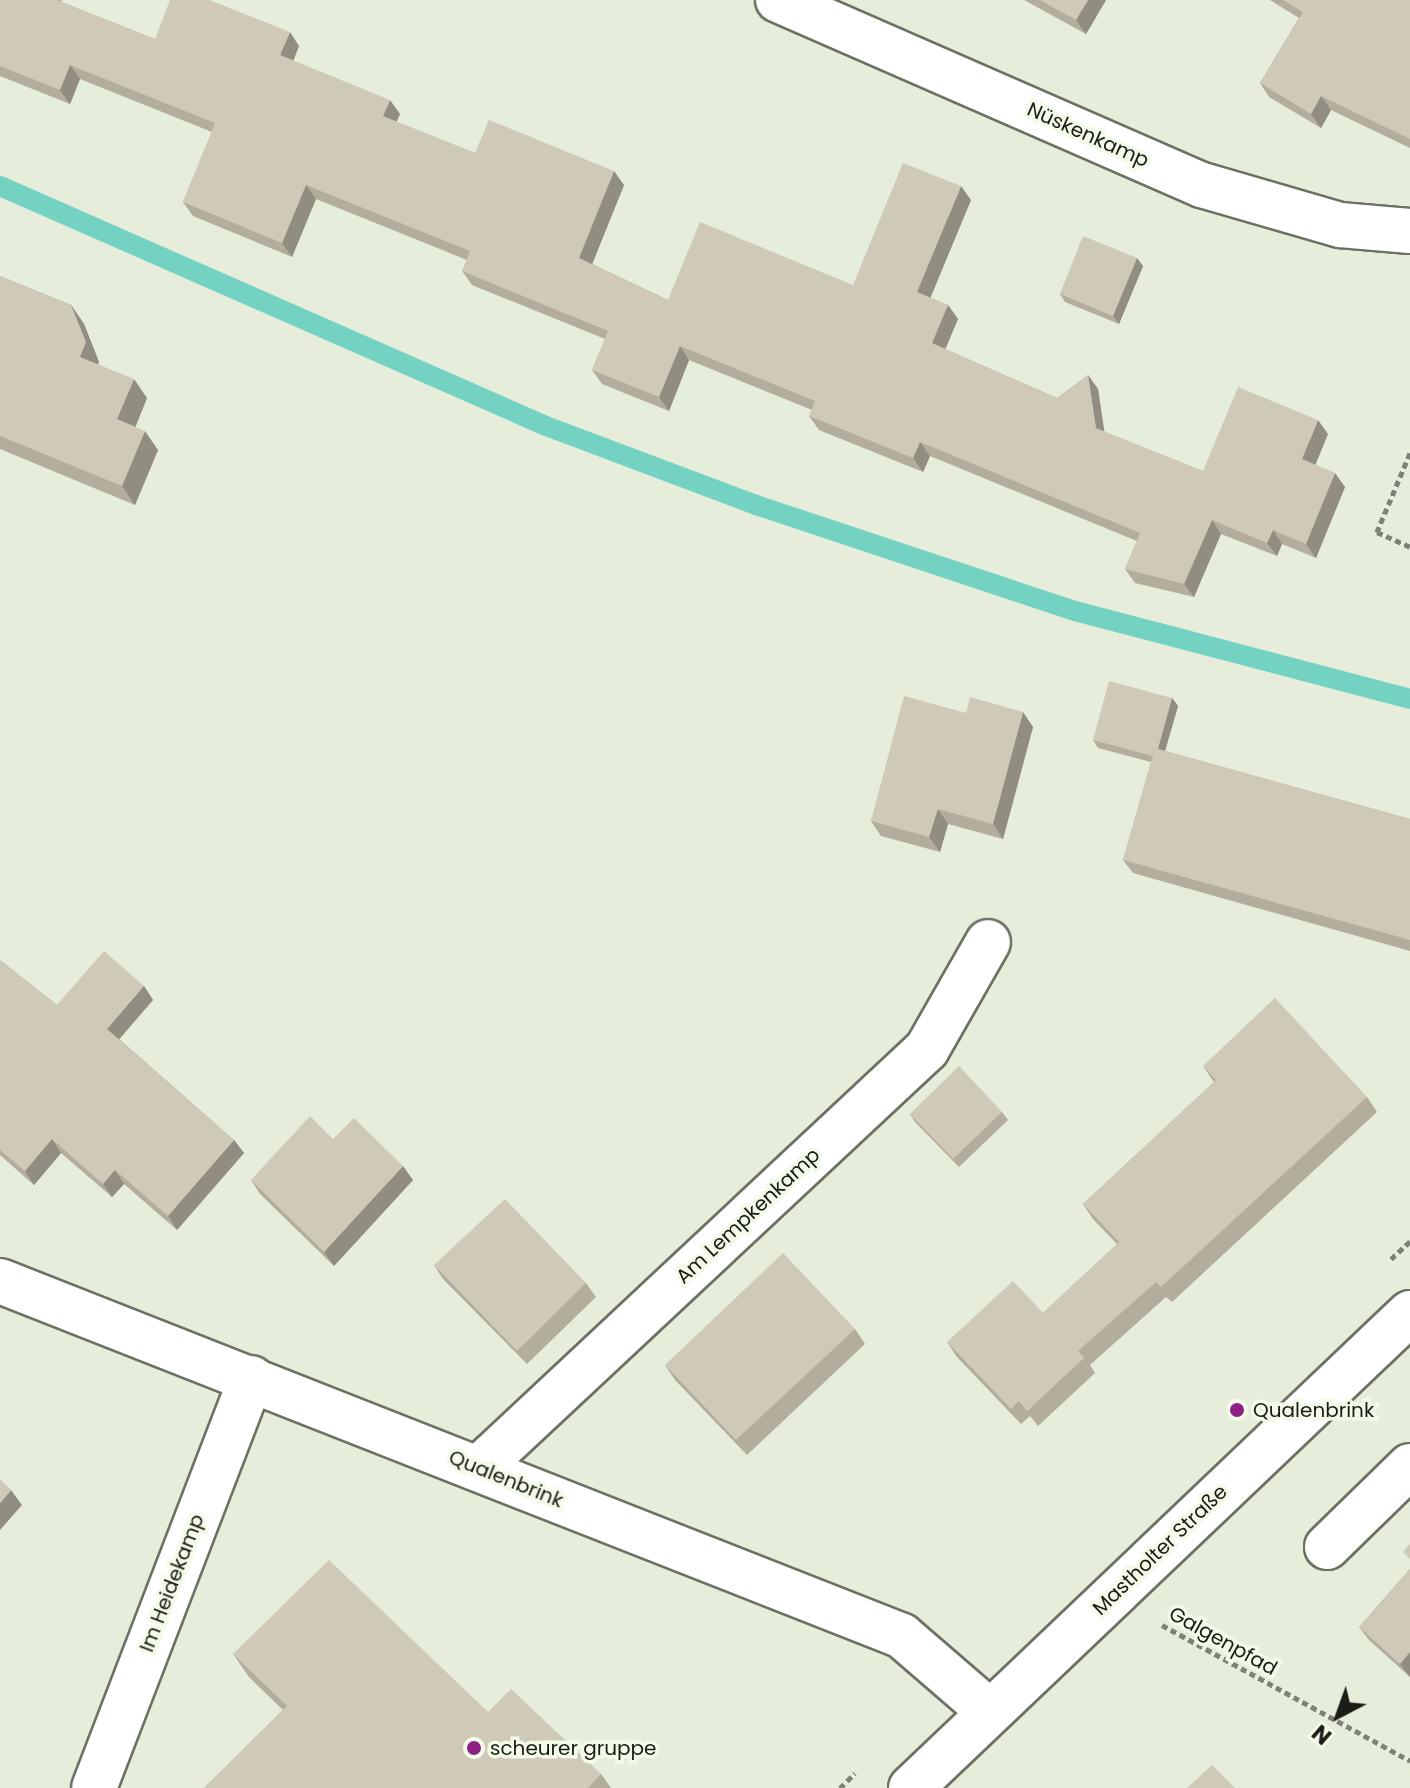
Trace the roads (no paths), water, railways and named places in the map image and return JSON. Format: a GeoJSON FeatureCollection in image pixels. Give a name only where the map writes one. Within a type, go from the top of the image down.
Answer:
{"type":"FeatureCollection","features":[{"type":"Feature","properties":{"kind":"street","name":"Nüskenkamp"},"geometry":{"type":"LineString","coordinates":[[778,0],[1202,185],[1340,225],[1410,231]]}},
{"type":"Feature","properties":{"kind":"street","name":"Am Lempkenkamp"},"geometry":{"type":"LineString","coordinates":[[479,1468],[927,1049],[988,942]]}},
{"type":"Feature","properties":{"kind":"street","name":"Qualenbrink"},"geometry":{"type":"LineString","coordinates":[[0,1281],[902,1636],[990,1712]]}},
{"type":"Feature","properties":{"kind":"street","name":"Mastholter Straße"},"geometry":{"type":"LineString","coordinates":[[911,1788],[1410,1313]]}},
{"type":"Feature","properties":{"kind":"street","name":"Im Heidekamp"},"geometry":{"type":"LineString","coordinates":[[94,1788],[251,1378]]}},
{"type":"Feature","properties":{"kind":"street"},"geometry":{"type":"LineString","coordinates":[[1327,1547],[1410,1466]]}},
{"type":"Feature","properties":{"kind":"waterway"},"geometry":{"type":"LineString","coordinates":[[0,186],[546,426],[756,505],[1075,611],[1410,699]]}},
{"type":"Feature","properties":{"kind":"place","name":"Qualenbrink"},"geometry":{"type":"Point","coordinates":[1237,1410]}},
{"type":"Feature","properties":{"kind":"place","name":"scheurer gruppe"},"geometry":{"type":"Point","coordinates":[474,1748]}}]}
